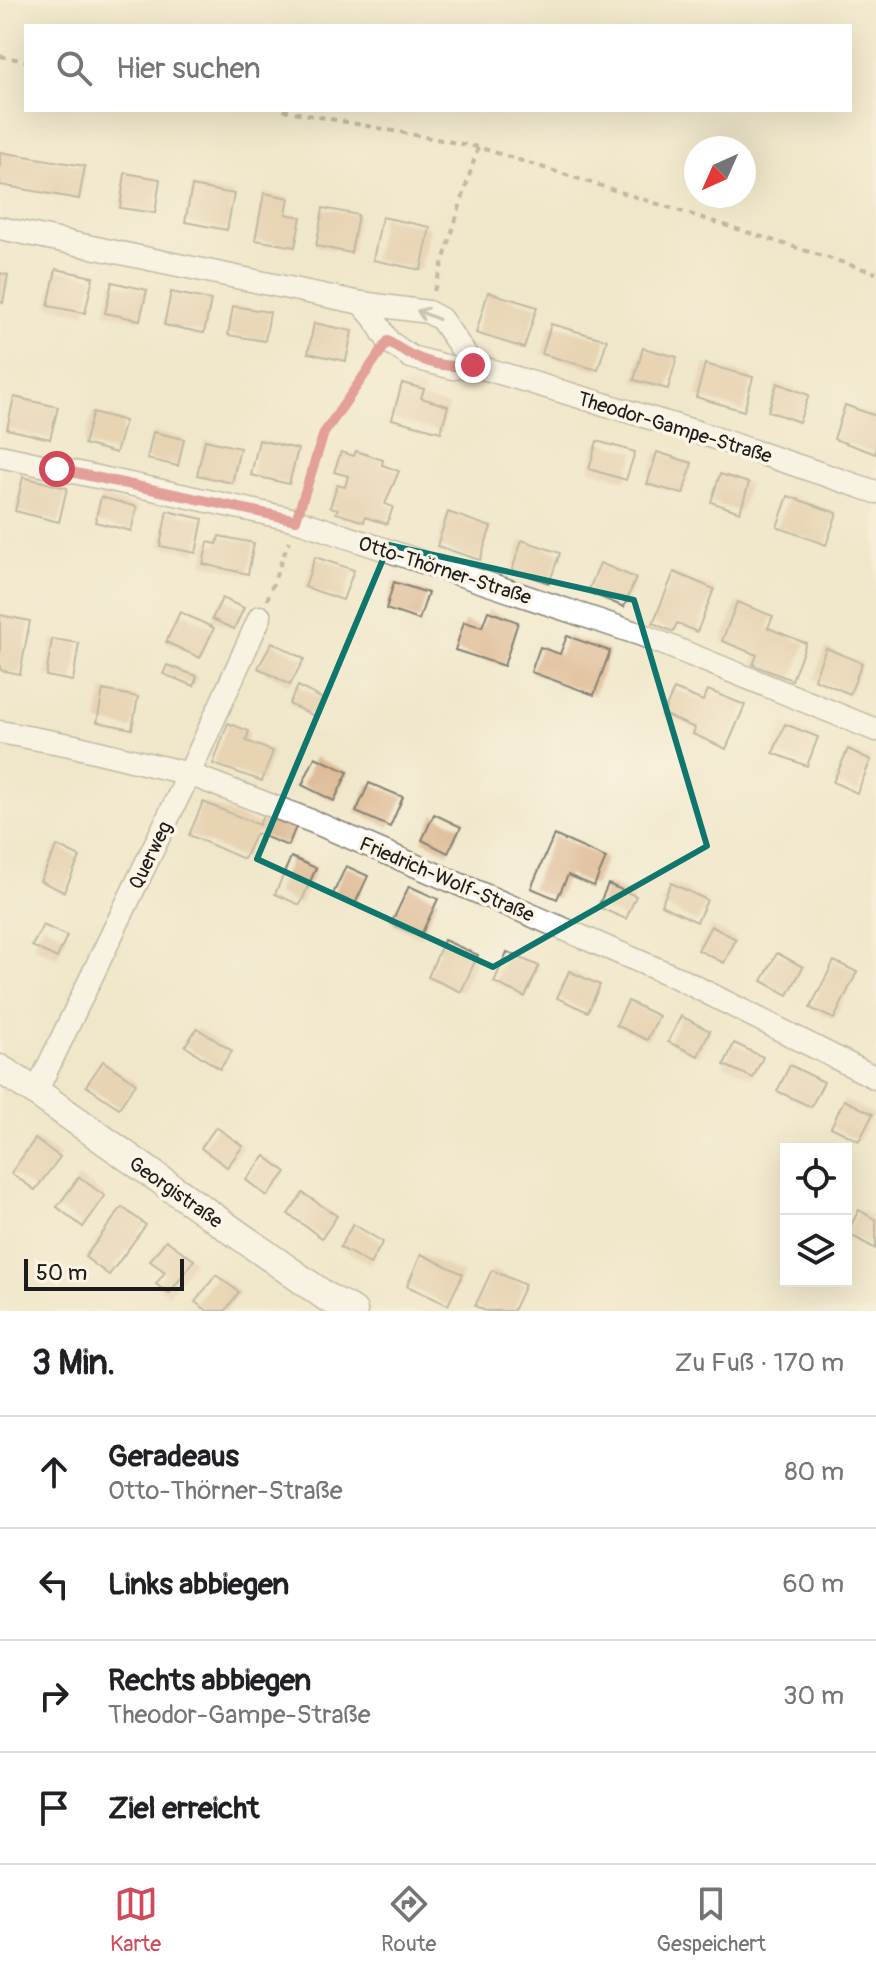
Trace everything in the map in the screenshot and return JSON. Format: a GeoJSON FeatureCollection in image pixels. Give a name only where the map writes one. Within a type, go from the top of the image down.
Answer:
{"type":"FeatureCollection","features":[{"type":"Feature","properties":{"kind":"street"},"geometry":{"type":"LineString","coordinates":[[0,228],[361,303],[428,312],[441,319],[473,365]]}},
{"type":"Feature","properties":{"kind":"street","name":"Theodor-Gampe-Straße"},"geometry":{"type":"LineString","coordinates":[[361,303],[388,341],[411,357],[453,368],[473,365],[697,432],[876,492]]}},
{"type":"Feature","properties":{"kind":"street","name":"Otto-Thörner-Straße"},"geometry":{"type":"LineString","coordinates":[[0,456],[296,520],[642,635],[876,730]]}},
{"type":"Feature","properties":{"kind":"street","name":"Querweg"},"geometry":{"type":"LineString","coordinates":[[36,1092],[189,774],[263,611]]}},
{"type":"Feature","properties":{"kind":"street","name":"Friedrich-Wolf-Straße"},"geometry":{"type":"LineString","coordinates":[[0,732],[70,745],[189,774],[314,822],[678,978],[876,1078]]}},
{"type":"Feature","properties":{"kind":"street","name":"Georgistraße"},"geometry":{"type":"LineString","coordinates":[[0,1069],[315,1289],[353,1311]]}},
{"type":"Feature","properties":{"kind":"path"},"geometry":{"type":"LineString","coordinates":[[0,56],[24,61]]}},
{"type":"Feature","properties":{"kind":"path"},"geometry":{"type":"LineString","coordinates":[[294,112],[478,147],[876,273]]}},
{"type":"Feature","properties":{"kind":"path"},"geometry":{"type":"LineString","coordinates":[[428,312],[478,147]]}},
{"type":"Feature","properties":{"kind":"path"},"geometry":{"type":"LineString","coordinates":[[263,611],[324,433],[388,341]]}},
{"type":"Feature","properties":{"kind":"highlighted area"},"geometry":{"type":"Polygon","coordinates":[[[389,545],[634,600],[707,846],[493,967],[257,859],[389,545]]]}},
{"type":"Feature","properties":{"kind":"building"},"geometry":{"type":"Polygon","coordinates":[[[0,152],[85,166],[79,199],[0,185],[0,152]]]}},
{"type":"Feature","properties":{"kind":"building"},"geometry":{"type":"Polygon","coordinates":[[[125,173],[160,179],[155,213],[120,208],[125,173]]]}},
{"type":"Feature","properties":{"kind":"building"},"geometry":{"type":"Polygon","coordinates":[[[192,186],[234,194],[227,230],[185,222],[192,186]]]}},
{"type":"Feature","properties":{"kind":"building"},"geometry":{"type":"Polygon","coordinates":[[[264,193],[289,198],[286,214],[301,217],[295,247],[255,240],[264,193]]]}},
{"type":"Feature","properties":{"kind":"building"},"geometry":{"type":"Polygon","coordinates":[[[323,208],[358,215],[351,253],[316,246],[323,208]]]}},
{"type":"Feature","properties":{"kind":"building"},"geometry":{"type":"Polygon","coordinates":[[[382,217],[430,227],[421,270],[373,260],[382,217]]]}},
{"type":"Feature","properties":{"kind":"building"},"geometry":{"type":"Polygon","coordinates":[[[56,269],[93,277],[85,313],[48,306],[56,269]]]}},
{"type":"Feature","properties":{"kind":"building"},"geometry":{"type":"Polygon","coordinates":[[[0,273],[8,275],[3,303],[0,302],[0,273]]]}},
{"type":"Feature","properties":{"kind":"building"},"geometry":{"type":"Polygon","coordinates":[[[112,282],[147,290],[140,320],[105,313],[112,282]]]}},
{"type":"Feature","properties":{"kind":"building"},"geometry":{"type":"Polygon","coordinates":[[[171,292],[211,300],[204,333],[164,325],[171,292]]]}},
{"type":"Feature","properties":{"kind":"building"},"geometry":{"type":"Polygon","coordinates":[[[488,292],[537,307],[524,348],[476,333],[488,292]]]}},
{"type":"Feature","properties":{"kind":"building"},"geometry":{"type":"Polygon","coordinates":[[[233,306],[270,312],[265,341],[228,335],[233,306]]]}},
{"type":"Feature","properties":{"kind":"building"},"geometry":{"type":"Polygon","coordinates":[[[314,323],[352,331],[346,361],[308,353],[314,323]]]}},
{"type":"Feature","properties":{"kind":"building"},"geometry":{"type":"Polygon","coordinates":[[[551,324],[607,340],[598,370],[542,354],[551,324]]]}},
{"type":"Feature","properties":{"kind":"building"},"geometry":{"type":"Polygon","coordinates":[[[643,348],[677,357],[668,389],[634,380],[643,348]]]}},
{"type":"Feature","properties":{"kind":"building"},"geometry":{"type":"Polygon","coordinates":[[[705,364],[753,377],[744,411],[696,397],[705,364]]]}},
{"type":"Feature","properties":{"kind":"building"},"geometry":{"type":"Polygon","coordinates":[[[402,383],[424,389],[421,398],[448,406],[441,432],[392,419],[402,383]]]}},
{"type":"Feature","properties":{"kind":"building"},"geometry":{"type":"Polygon","coordinates":[[[777,383],[809,395],[799,422],[768,411],[777,383]]]}},
{"type":"Feature","properties":{"kind":"building"},"geometry":{"type":"Polygon","coordinates":[[[14,397],[58,407],[50,439],[7,429],[14,397]]]}},
{"type":"Feature","properties":{"kind":"building"},"geometry":{"type":"Polygon","coordinates":[[[845,405],[876,416],[876,454],[834,439],[845,405]]]}},
{"type":"Feature","properties":{"kind":"building"},"geometry":{"type":"Polygon","coordinates":[[[93,412],[125,421],[116,453],[84,444],[93,412]]]}},
{"type":"Feature","properties":{"kind":"building"},"geometry":{"type":"Polygon","coordinates":[[[153,432],[184,439],[178,466],[147,459],[153,432]]]}},
{"type":"Feature","properties":{"kind":"building"},"geometry":{"type":"Polygon","coordinates":[[[205,440],[240,448],[232,483],[197,475],[205,440]]]}},
{"type":"Feature","properties":{"kind":"building"},"geometry":{"type":"Polygon","coordinates":[[[259,440],[298,449],[289,484],[251,475],[259,440]]]}},
{"type":"Feature","properties":{"kind":"building"},"geometry":{"type":"Polygon","coordinates":[[[597,441],[635,452],[626,480],[589,469],[597,441]]]}},
{"type":"Feature","properties":{"kind":"building"},"geometry":{"type":"Polygon","coordinates":[[[356,451],[383,460],[382,465],[399,471],[385,504],[393,507],[387,524],[365,517],[364,522],[336,513],[338,509],[330,507],[337,485],[345,487],[348,476],[334,472],[341,452],[354,456],[356,451]]]}},
{"type":"Feature","properties":{"kind":"building"},"geometry":{"type":"Polygon","coordinates":[[[657,452],[692,463],[683,494],[647,484],[657,452]]]}},
{"type":"Feature","properties":{"kind":"building"},"geometry":{"type":"Polygon","coordinates":[[[720,474],[749,483],[740,512],[711,502],[720,474]]]}},
{"type":"Feature","properties":{"kind":"building"},"geometry":{"type":"Polygon","coordinates":[[[23,477],[67,488],[59,522],[15,511],[23,477]]]}},
{"type":"Feature","properties":{"kind":"building"},"geometry":{"type":"Polygon","coordinates":[[[788,496],[837,513],[826,545],[777,527],[788,496]]]}},
{"type":"Feature","properties":{"kind":"building"},"geometry":{"type":"Polygon","coordinates":[[[101,497],[137,507],[131,531],[95,522],[101,497]]]}},
{"type":"Feature","properties":{"kind":"building"},"geometry":{"type":"Polygon","coordinates":[[[167,511],[203,519],[196,553],[160,546],[167,511]]]}},
{"type":"Feature","properties":{"kind":"building"},"geometry":{"type":"Polygon","coordinates":[[[448,512],[491,527],[480,560],[437,546],[448,512]]]}},
{"type":"Feature","properties":{"kind":"building"},"geometry":{"type":"Polygon","coordinates":[[[219,536],[254,543],[248,574],[203,564],[208,542],[217,544],[219,536]]]}},
{"type":"Feature","properties":{"kind":"building"},"geometry":{"type":"Polygon","coordinates":[[[522,540],[560,553],[549,583],[512,570],[522,540]]]}},
{"type":"Feature","properties":{"kind":"building"},"geometry":{"type":"Polygon","coordinates":[[[315,557],[354,570],[343,600],[305,587],[315,557]]]}},
{"type":"Feature","properties":{"kind":"building"},"geometry":{"type":"Polygon","coordinates":[[[600,563],[636,578],[624,607],[588,592],[600,563]]]}},
{"type":"Feature","properties":{"kind":"building"},"geometry":{"type":"Polygon","coordinates":[[[674,572],[714,589],[697,632],[677,623],[673,632],[653,623],[674,572]]]}},
{"type":"Feature","properties":{"kind":"building"},"geometry":{"type":"Polygon","coordinates":[[[394,582],[428,593],[419,620],[386,609],[394,582]]]}},
{"type":"Feature","properties":{"kind":"building"},"geometry":{"type":"Polygon","coordinates":[[[222,598],[244,608],[234,629],[212,619],[222,598]]]}},
{"type":"Feature","properties":{"kind":"building"},"geometry":{"type":"Polygon","coordinates":[[[737,602],[773,616],[768,628],[806,643],[792,680],[753,665],[757,655],[722,641],[737,602]]]}},
{"type":"Feature","properties":{"kind":"building"},"geometry":{"type":"Polygon","coordinates":[[[488,611],[518,622],[504,666],[455,650],[464,622],[482,627],[488,611]]]}},
{"type":"Feature","properties":{"kind":"building"},"geometry":{"type":"Polygon","coordinates":[[[180,612],[214,628],[200,658],[166,642],[180,612]]]}},
{"type":"Feature","properties":{"kind":"building"},"geometry":{"type":"Polygon","coordinates":[[[0,615],[30,621],[20,674],[0,670],[0,615]]]}},
{"type":"Feature","properties":{"kind":"building"},"geometry":{"type":"Polygon","coordinates":[[[567,636],[610,651],[594,695],[531,672],[540,647],[560,654],[567,636]]]}},
{"type":"Feature","properties":{"kind":"building"},"geometry":{"type":"Polygon","coordinates":[[[52,639],[79,643],[73,681],[46,676],[52,639]]]}},
{"type":"Feature","properties":{"kind":"building"},"geometry":{"type":"Polygon","coordinates":[[[272,642],[304,659],[290,685],[258,668],[272,642]]]}},
{"type":"Feature","properties":{"kind":"building"},"geometry":{"type":"Polygon","coordinates":[[[826,648],[862,663],[850,694],[814,679],[826,648]]]}},
{"type":"Feature","properties":{"kind":"building"},"geometry":{"type":"Polygon","coordinates":[[[167,665],[197,676],[194,686],[163,674],[167,665]]]}},
{"type":"Feature","properties":{"kind":"building"},"geometry":{"type":"Polygon","coordinates":[[[298,686],[323,699],[314,716],[289,704],[298,686]]]}},
{"type":"Feature","properties":{"kind":"building"},"geometry":{"type":"Polygon","coordinates":[[[674,689],[703,701],[708,690],[745,705],[726,749],[693,734],[695,728],[663,714],[674,689]]]}},
{"type":"Feature","properties":{"kind":"building"},"geometry":{"type":"Polygon","coordinates":[[[103,690],[138,697],[132,729],[97,722],[103,690]]]}},
{"type":"Feature","properties":{"kind":"building"},"geometry":{"type":"Polygon","coordinates":[[[228,723],[249,731],[246,741],[273,751],[262,781],[213,764],[228,723]]]}},
{"type":"Feature","properties":{"kind":"building"},"geometry":{"type":"Polygon","coordinates":[[[785,724],[818,737],[807,766],[773,753],[785,724]]]}},
{"type":"Feature","properties":{"kind":"building"},"geometry":{"type":"Polygon","coordinates":[[[848,749],[871,760],[857,793],[833,782],[848,749]]]}},
{"type":"Feature","properties":{"kind":"building"},"geometry":{"type":"Polygon","coordinates":[[[315,757],[348,772],[334,801],[302,785],[315,757]]]}},
{"type":"Feature","properties":{"kind":"building"},"geometry":{"type":"Polygon","coordinates":[[[369,783],[403,797],[390,827],[356,812],[369,783]]]}},
{"type":"Feature","properties":{"kind":"building"},"geometry":{"type":"Polygon","coordinates":[[[203,802],[259,825],[264,813],[296,827],[288,846],[256,833],[244,859],[189,835],[203,802]]]}},
{"type":"Feature","properties":{"kind":"building"},"geometry":{"type":"Polygon","coordinates":[[[434,814],[461,827],[448,853],[422,840],[434,814]]]}},
{"type":"Feature","properties":{"kind":"building"},"geometry":{"type":"Polygon","coordinates":[[[554,835],[606,858],[594,886],[568,875],[557,899],[531,888],[554,835]]]}},
{"type":"Feature","properties":{"kind":"building"},"geometry":{"type":"Polygon","coordinates":[[[57,846],[80,857],[64,892],[40,881],[57,846]]]}},
{"type":"Feature","properties":{"kind":"building"},"geometry":{"type":"Polygon","coordinates":[[[291,857],[316,868],[300,905],[275,894],[291,857]]]}},
{"type":"Feature","properties":{"kind":"building"},"geometry":{"type":"Polygon","coordinates":[[[346,866],[368,876],[355,904],[333,894],[346,866]]]}},
{"type":"Feature","properties":{"kind":"building"},"geometry":{"type":"Polygon","coordinates":[[[671,883],[707,900],[697,922],[661,905],[671,883]]]}},
{"type":"Feature","properties":{"kind":"building"},"geometry":{"type":"Polygon","coordinates":[[[608,884],[636,896],[626,919],[598,907],[608,884]]]}},
{"type":"Feature","properties":{"kind":"building"},"geometry":{"type":"Polygon","coordinates":[[[409,886],[438,899],[420,937],[391,924],[409,886]]]}},
{"type":"Feature","properties":{"kind":"building"},"geometry":{"type":"Polygon","coordinates":[[[43,925],[67,936],[57,958],[32,946],[43,925]]]}},
{"type":"Feature","properties":{"kind":"building"},"geometry":{"type":"Polygon","coordinates":[[[711,926],[736,939],[724,963],[698,950],[711,926]]]}},
{"type":"Feature","properties":{"kind":"building"},"geometry":{"type":"Polygon","coordinates":[[[444,940],[478,955],[461,992],[428,977],[444,940]]]}},
{"type":"Feature","properties":{"kind":"building"},"geometry":{"type":"Polygon","coordinates":[[[507,952],[539,966],[525,997],[494,982],[507,952]]]}},
{"type":"Feature","properties":{"kind":"building"},"geometry":{"type":"Polygon","coordinates":[[[777,953],[803,967],[788,995],[762,981],[777,953]]]}},
{"type":"Feature","properties":{"kind":"building"},"geometry":{"type":"Polygon","coordinates":[[[834,961],[857,972],[834,1019],[810,1008],[834,961]]]}},
{"type":"Feature","properties":{"kind":"building"},"geometry":{"type":"Polygon","coordinates":[[[569,971],[600,985],[588,1012],[557,998],[569,971]]]}},
{"type":"Feature","properties":{"kind":"building"},"geometry":{"type":"Polygon","coordinates":[[[628,1001],[659,1016],[647,1040],[616,1025],[628,1001]]]}},
{"type":"Feature","properties":{"kind":"building"},"geometry":{"type":"Polygon","coordinates":[[[681,1016],[710,1031],[698,1056],[668,1042],[681,1016]]]}},
{"type":"Feature","properties":{"kind":"building"},"geometry":{"type":"Polygon","coordinates":[[[197,1028],[232,1051],[220,1069],[185,1046],[197,1028]]]}},
{"type":"Feature","properties":{"kind":"building"},"geometry":{"type":"Polygon","coordinates":[[[734,1043],[763,1057],[753,1078],[724,1065],[734,1043]]]}},
{"type":"Feature","properties":{"kind":"building"},"geometry":{"type":"Polygon","coordinates":[[[103,1061],[136,1083],[119,1108],[86,1086],[103,1061]]]}},
{"type":"Feature","properties":{"kind":"building"},"geometry":{"type":"Polygon","coordinates":[[[790,1065],[824,1082],[811,1107],[777,1091],[790,1065]]]}},
{"type":"Feature","properties":{"kind":"building"},"geometry":{"type":"Polygon","coordinates":[[[844,1100],[873,1114],[859,1141],[831,1127],[844,1100]]]}},
{"type":"Feature","properties":{"kind":"building"},"geometry":{"type":"Polygon","coordinates":[[[216,1127],[243,1146],[227,1167],[201,1148],[216,1127]]]}},
{"type":"Feature","properties":{"kind":"building"},"geometry":{"type":"Polygon","coordinates":[[[35,1139],[60,1157],[35,1190],[11,1173],[35,1139]]]}},
{"type":"Feature","properties":{"kind":"building"},"geometry":{"type":"Polygon","coordinates":[[[265,1156],[286,1172],[267,1196],[246,1180],[265,1156]]]}},
{"type":"Feature","properties":{"kind":"building"},"geometry":{"type":"Polygon","coordinates":[[[79,1177],[105,1196],[83,1227],[57,1207],[79,1177]]]}},
{"type":"Feature","properties":{"kind":"building"},"geometry":{"type":"Polygon","coordinates":[[[303,1193],[337,1216],[322,1238],[288,1214],[303,1193]]]}},
{"type":"Feature","properties":{"kind":"building"},"geometry":{"type":"Polygon","coordinates":[[[122,1207],[146,1225],[109,1275],[85,1257],[122,1207]]]}},
{"type":"Feature","properties":{"kind":"building"},"geometry":{"type":"Polygon","coordinates":[[[859,1210],[876,1220],[876,1249],[852,1236],[852,1223],[859,1210]]]}},
{"type":"Feature","properties":{"kind":"building"},"geometry":{"type":"Polygon","coordinates":[[[353,1224],[383,1242],[370,1264],[340,1247],[353,1224]]]}},
{"type":"Feature","properties":{"kind":"building"},"geometry":{"type":"Polygon","coordinates":[[[166,1240],[194,1260],[169,1294],[156,1284],[165,1272],[150,1261],[166,1240]]]}},
{"type":"Feature","properties":{"kind":"building"},"geometry":{"type":"Polygon","coordinates":[[[421,1254],[463,1274],[448,1305],[407,1286],[421,1254]]]}},
{"type":"Feature","properties":{"kind":"building"},"geometry":{"type":"Polygon","coordinates":[[[492,1270],[525,1285],[513,1311],[486,1311],[475,1306],[492,1270]]]}},
{"type":"Feature","properties":{"kind":"building"},"geometry":{"type":"Polygon","coordinates":[[[216,1275],[239,1292],[225,1311],[208,1311],[195,1302],[216,1275]]]}},
{"type":"Feature","properties":{"kind":"route"},"geometry":{"type":"LineString","coordinates":[[57,469],[296,520],[324,433],[388,341],[411,357],[453,368],[473,365]]}}]}
